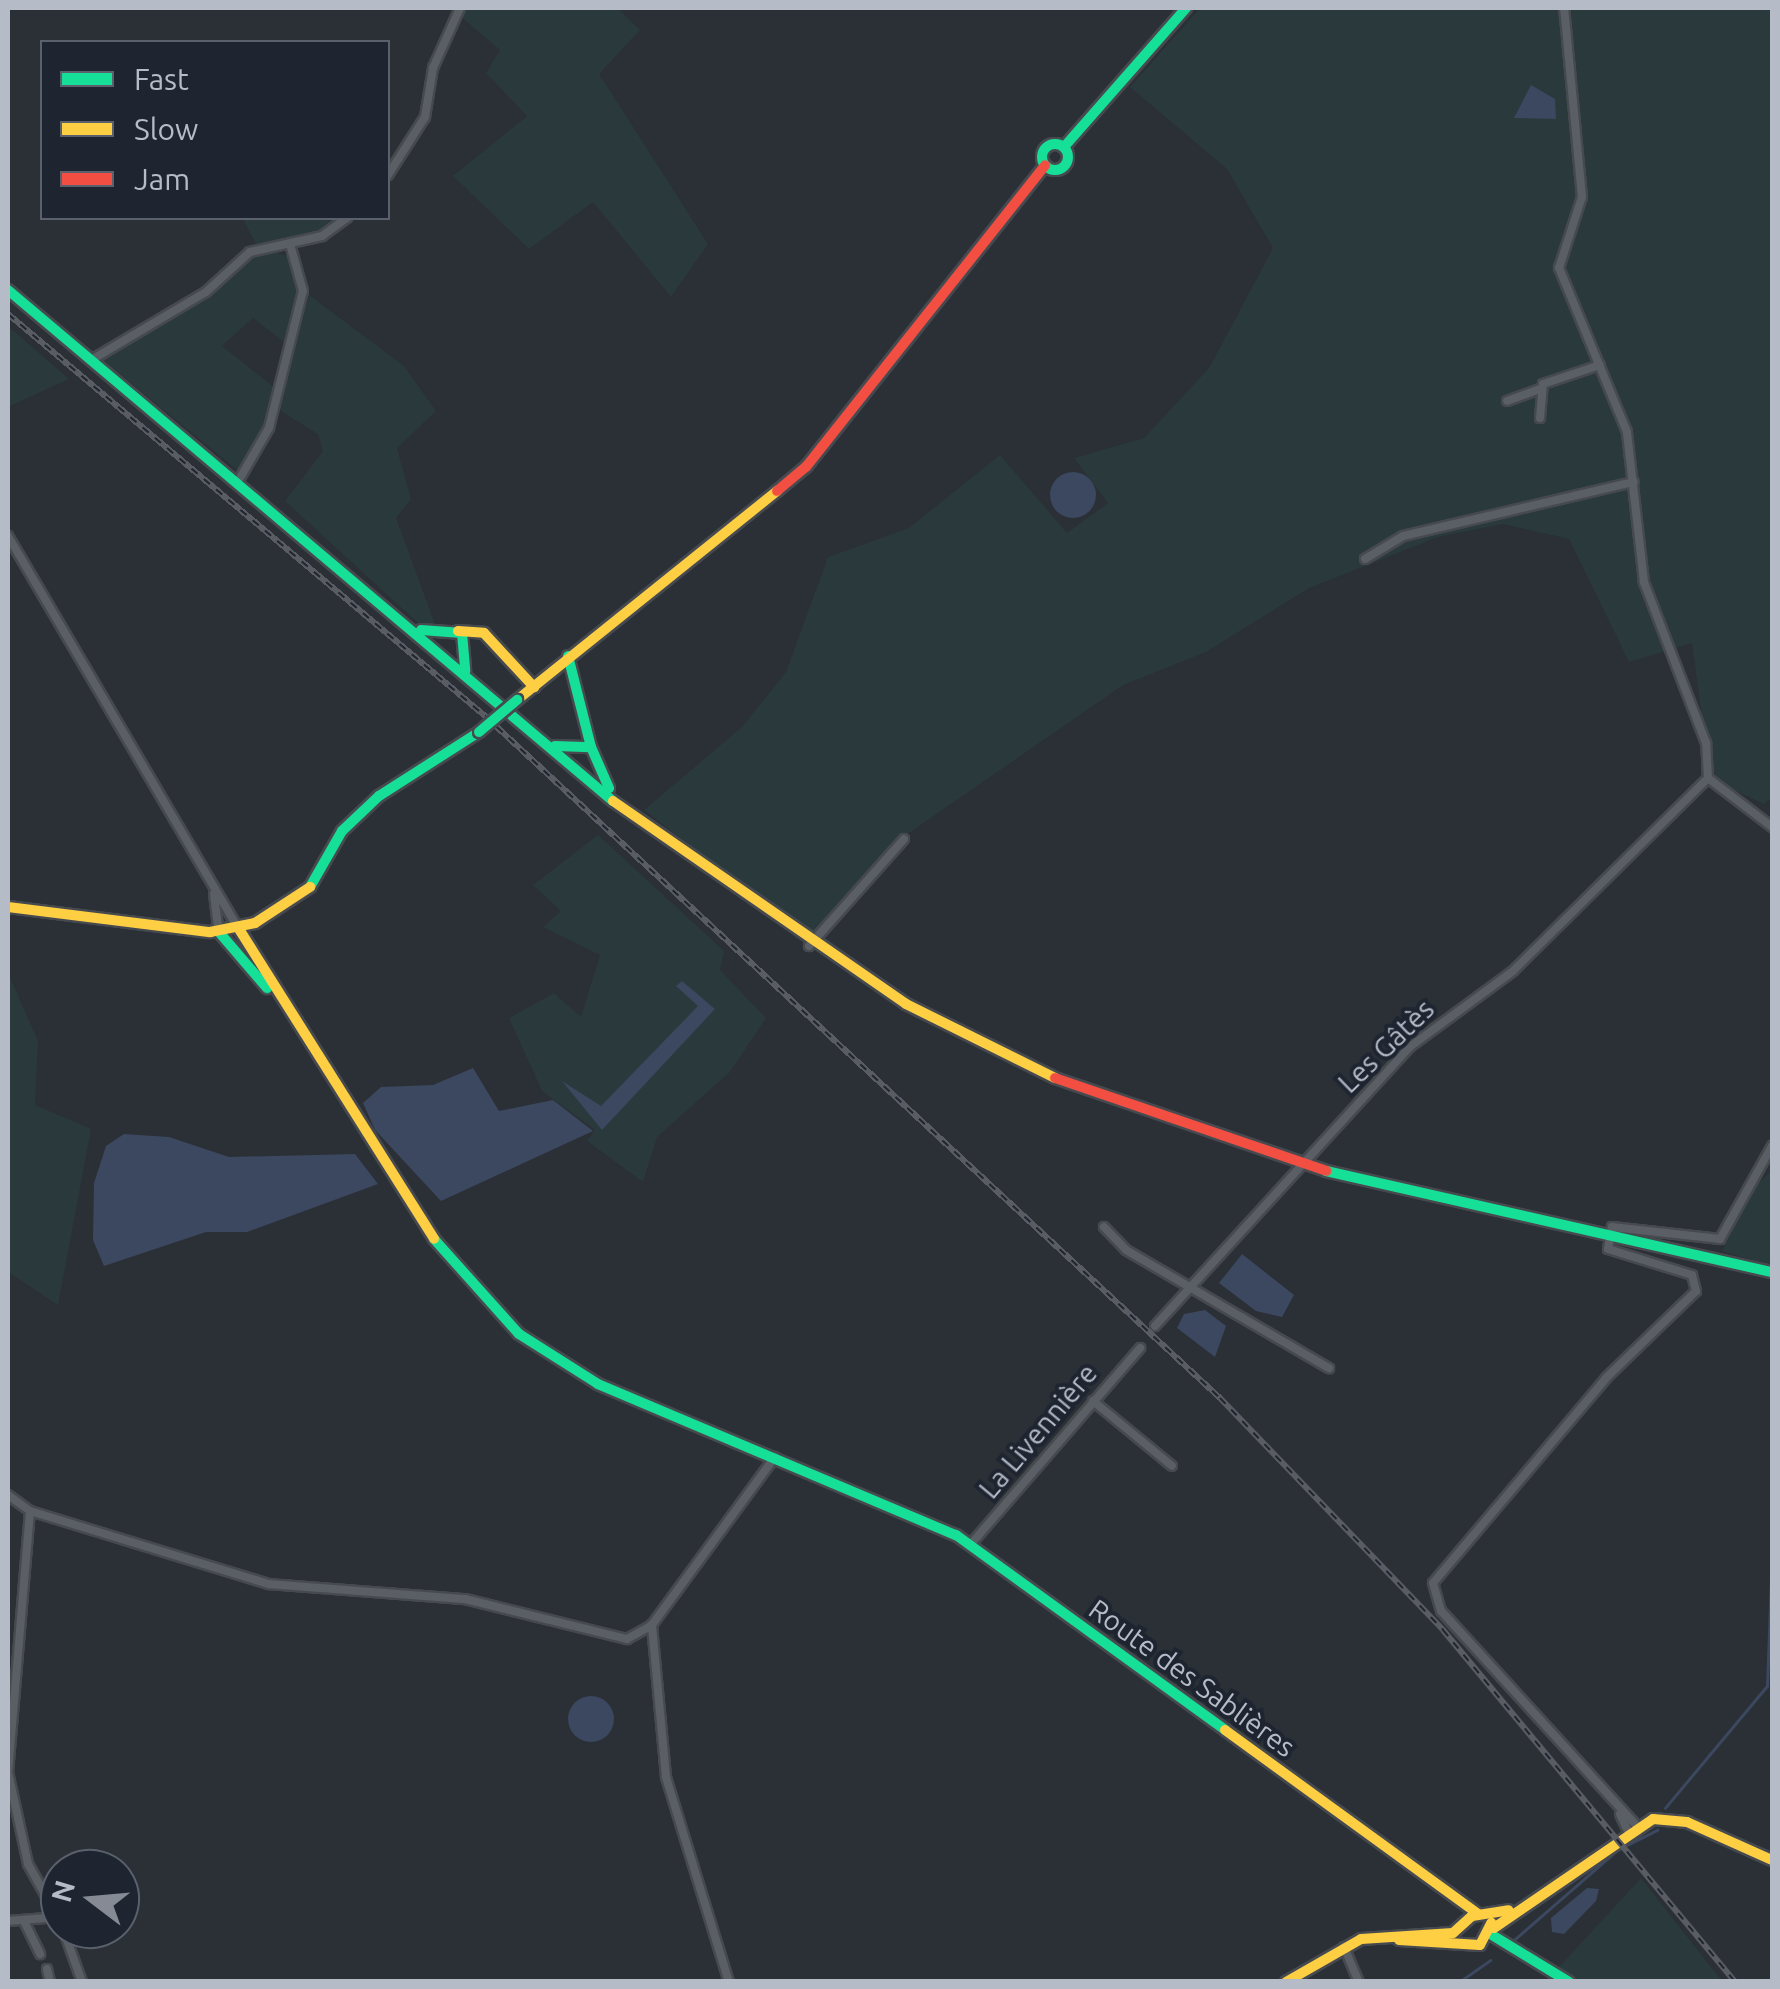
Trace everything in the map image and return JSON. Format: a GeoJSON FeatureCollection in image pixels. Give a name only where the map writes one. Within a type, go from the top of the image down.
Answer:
{"type":"FeatureCollection","features":[{"type":"Feature","properties":{"kind":"street"},"geometry":{"type":"LineString","coordinates":[[390,172],[426,117],[433,68],[460,8]]}},
{"type":"Feature","properties":{"kind":"street"},"geometry":{"type":"LineString","coordinates":[[8,908],[229,931],[310,887],[342,831],[379,796],[479,732],[568,656],[806,467],[1022,183],[1044,166],[1063,167],[1064,147],[1186,8]]}},
{"type":"Feature","properties":{"kind":"street"},"geometry":{"type":"LineString","coordinates":[[1564,8],[1582,186],[1559,268],[1627,432],[1644,582],[1706,742],[1708,778],[1772,827]]}},
{"type":"Feature","properties":{"kind":"street"},"geometry":{"type":"LineString","coordinates":[[1044,166],[1047,145],[1064,147]]}},
{"type":"Feature","properties":{"kind":"street"},"geometry":{"type":"LineString","coordinates":[[92,359],[206,292],[250,252],[290,244],[343,220]]}},
{"type":"Feature","properties":{"kind":"street"},"geometry":{"type":"LineString","coordinates":[[240,478],[269,428],[303,292],[303,264],[290,244]]}},
{"type":"Feature","properties":{"kind":"street"},"geometry":{"type":"LineString","coordinates":[[8,290],[240,478],[554,746],[570,764],[658,835],[809,946],[1084,1092],[1299,1168],[1772,1272]]}},
{"type":"Feature","properties":{"kind":"street"},"geometry":{"type":"LineString","coordinates":[[1506,402],[1600,365]]}},
{"type":"Feature","properties":{"kind":"street"},"geometry":{"type":"LineString","coordinates":[[1540,389],[1540,418]]}},
{"type":"Feature","properties":{"kind":"street"},"geometry":{"type":"LineString","coordinates":[[1365,559],[1404,536],[1634,482]]}},
{"type":"Feature","properties":{"kind":"street"},"geometry":{"type":"LineString","coordinates":[[8,536],[213,890],[229,931],[277,998]]}},
{"type":"Feature","properties":{"kind":"street"},"geometry":{"type":"LineString","coordinates":[[354,576],[420,630],[445,634],[458,631],[486,638],[534,687]]}},
{"type":"Feature","properties":{"kind":"street"},"geometry":{"type":"LineString","coordinates":[[458,631],[466,650],[465,671]]}},
{"type":"Feature","properties":{"kind":"street"},"geometry":{"type":"LineString","coordinates":[[444,654],[445,634]]}},
{"type":"Feature","properties":{"kind":"street"},"geometry":{"type":"LineString","coordinates":[[444,654],[466,650],[486,638]]}},
{"type":"Feature","properties":{"kind":"street"},"geometry":{"type":"LineString","coordinates":[[568,656],[568,674],[586,734],[570,764]]}},
{"type":"Feature","properties":{"kind":"street"},"geometry":{"type":"LineString","coordinates":[[546,676],[568,674]]}},
{"type":"Feature","properties":{"kind":"street"},"geometry":{"type":"LineString","coordinates":[[554,746],[581,747],[597,764],[604,784],[658,835]]}},
{"type":"Feature","properties":{"kind":"street"},"geometry":{"type":"LineString","coordinates":[[583,774],[597,764]]}},
{"type":"Feature","properties":{"kind":"street","name":"Les Gâtès"},"geometry":{"type":"LineString","coordinates":[[1154,1326],[1411,1046],[1512,971],[1708,778]]}},
{"type":"Feature","properties":{"kind":"street"},"geometry":{"type":"LineString","coordinates":[[809,946],[904,839]]}},
{"type":"Feature","properties":{"kind":"street"},"geometry":{"type":"LineString","coordinates":[[213,890],[229,931],[277,998]]}},
{"type":"Feature","properties":{"kind":"street","name":"Route des Sablières"},"geometry":{"type":"LineString","coordinates":[[277,998],[421,1224],[519,1334],[579,1375],[910,1512],[971,1544],[1442,1888],[1473,1923]]}},
{"type":"Feature","properties":{"kind":"street"},"geometry":{"type":"LineString","coordinates":[[1607,1237],[1619,1226],[1720,1239],[1772,1146]]}},
{"type":"Feature","properties":{"kind":"street"},"geometry":{"type":"LineString","coordinates":[[1315,1148],[1327,1175]]}},
{"type":"Feature","properties":{"kind":"street"},"geometry":{"type":"LineString","coordinates":[[1104,1226],[1126,1250],[1329,1368]]}},
{"type":"Feature","properties":{"kind":"street"},"geometry":{"type":"LineString","coordinates":[[1607,1237],[1618,1254],[1692,1275],[1696,1291],[1606,1378],[1449,1558],[1432,1594],[1631,1826]]}},
{"type":"Feature","properties":{"kind":"street","name":"La Livennière"},"geometry":{"type":"LineString","coordinates":[[971,1544],[1140,1348]]}},
{"type":"Feature","properties":{"kind":"street"},"geometry":{"type":"LineString","coordinates":[[1093,1401],[1172,1466]]}},
{"type":"Feature","properties":{"kind":"street"},"geometry":{"type":"LineString","coordinates":[[638,1640],[776,1456]]}},
{"type":"Feature","properties":{"kind":"street"},"geometry":{"type":"LineString","coordinates":[[8,1495],[30,1511],[270,1584],[465,1600],[638,1640],[654,1648]]}},
{"type":"Feature","properties":{"kind":"street"},"geometry":{"type":"LineString","coordinates":[[30,1511],[8,1772],[28,1864],[40,1885]]}},
{"type":"Feature","properties":{"kind":"street"},"geometry":{"type":"LineString","coordinates":[[652,1626],[666,1777],[728,1982]]}},
{"type":"Feature","properties":{"kind":"street"},"geometry":{"type":"LineString","coordinates":[[1490,1936],[1631,1826],[1679,1820],[1772,1860]]}},
{"type":"Feature","properties":{"kind":"street"},"geometry":{"type":"LineString","coordinates":[[1286,1982],[1344,1947],[1473,1923],[1536,1898]]}},
{"type":"Feature","properties":{"kind":"street"},"geometry":{"type":"LineString","coordinates":[[8,1922],[40,1921]]}},
{"type":"Feature","properties":{"kind":"street"},"geometry":{"type":"LineString","coordinates":[[24,1922],[40,1954]]}},
{"type":"Feature","properties":{"kind":"street"},"geometry":{"type":"LineString","coordinates":[[1473,1923],[1569,1982]]}},
{"type":"Feature","properties":{"kind":"street"},"geometry":{"type":"LineString","coordinates":[[1473,1923],[1490,1936]]}},
{"type":"Feature","properties":{"kind":"street"},"geometry":{"type":"LineString","coordinates":[[1344,1947],[1359,1982]]}},
{"type":"Feature","properties":{"kind":"street"},"geometry":{"type":"LineString","coordinates":[[70,1949],[82,1982]]}},
{"type":"Feature","properties":{"kind":"street"},"geometry":{"type":"LineString","coordinates":[[47,1968],[50,1982]]}},
{"type":"Feature","properties":{"kind":"shaded area"},"geometry":{"type":"Polygon","coordinates":[[[466,8],[617,8],[640,30],[599,74],[708,244],[671,297],[593,202],[529,249],[453,176],[527,116],[486,73],[500,50],[460,16],[466,8]]]}},
{"type":"Feature","properties":{"kind":"shaded area"},"geometry":{"type":"Polygon","coordinates":[[[1200,8],[1772,8],[1772,797],[1764,804],[1710,779],[1692,643],[1629,662],[1569,539],[1503,524],[1438,537],[1309,588],[1206,652],[1123,685],[893,844],[810,937],[644,810],[742,727],[786,672],[828,557],[909,528],[1000,455],[1067,533],[1108,503],[1074,458],[1144,438],[1209,368],[1273,248],[1227,169],[1130,87],[1200,8]]]}},
{"type":"Feature","properties":{"kind":"shaded area"},"geometry":{"type":"Polygon","coordinates":[[[243,220],[337,220],[317,235],[256,244],[243,220]]]}},
{"type":"Feature","properties":{"kind":"shaded area"},"geometry":{"type":"Polygon","coordinates":[[[263,249],[296,258],[300,296],[285,343],[253,318],[222,346],[275,388],[262,439],[237,470],[103,360],[263,249]]]}},
{"type":"Feature","properties":{"kind":"shaded area"},"geometry":{"type":"Polygon","coordinates":[[[309,295],[404,366],[436,411],[397,448],[411,499],[396,518],[435,624],[419,624],[285,501],[323,451],[318,434],[279,410],[309,295]]]}},
{"type":"Feature","properties":{"kind":"shaded area"},"geometry":{"type":"Polygon","coordinates":[[[8,326],[69,379],[8,407],[8,326]]]}},
{"type":"Feature","properties":{"kind":"shaded area"},"geometry":{"type":"Polygon","coordinates":[[[598,835],[724,951],[720,970],[766,1018],[730,1072],[657,1137],[643,1182],[587,1141],[595,1130],[542,1091],[509,1018],[554,993],[581,1017],[600,955],[543,927],[561,911],[533,885],[598,835]]]}},
{"type":"Feature","properties":{"kind":"shaded area"},"geometry":{"type":"Polygon","coordinates":[[[8,973],[38,1041],[35,1105],[91,1129],[58,1305],[8,1272],[8,973]]]}},
{"type":"Feature","properties":{"kind":"shaded area"},"geometry":{"type":"Polygon","coordinates":[[[1772,1170],[1772,1266],[1722,1251],[1751,1190],[1772,1170]]]}},
{"type":"Feature","properties":{"kind":"shaded area"},"geometry":{"type":"Polygon","coordinates":[[[1641,1878],[1722,1981],[1577,1981],[1558,1968],[1641,1878]]]}},
{"type":"Feature","properties":{"kind":"water"},"geometry":{"type":"Polygon","coordinates":[[[1531,85],[1555,99],[1556,119],[1514,118],[1531,85]]]}},
{"type":"Feature","properties":{"kind":"water"},"geometry":{"type":"Polygon","coordinates":[[[1073,472],[1090,478],[1096,495],[1090,512],[1073,518],[1056,512],[1050,495],[1056,478],[1073,472]]]}},
{"type":"Feature","properties":{"kind":"water"},"geometry":{"type":"Polygon","coordinates":[[[682,981],[715,1009],[602,1130],[562,1081],[601,1106],[698,1006],[676,986],[682,981]]]}},
{"type":"Feature","properties":{"kind":"water"},"geometry":{"type":"Polygon","coordinates":[[[473,1068],[499,1111],[553,1100],[593,1131],[441,1201],[375,1130],[363,1103],[381,1087],[433,1085],[473,1068]]]}},
{"type":"Feature","properties":{"kind":"water"},"geometry":{"type":"Polygon","coordinates":[[[124,1134],[169,1137],[229,1157],[355,1154],[378,1184],[247,1232],[206,1232],[104,1266],[93,1240],[94,1183],[106,1146],[124,1134]]]}},
{"type":"Feature","properties":{"kind":"water"},"geometry":{"type":"Polygon","coordinates":[[[1242,1254],[1294,1295],[1282,1317],[1256,1311],[1219,1283],[1242,1254]]]}},
{"type":"Feature","properties":{"kind":"water"},"geometry":{"type":"Polygon","coordinates":[[[1205,1310],[1226,1326],[1215,1357],[1177,1328],[1184,1314],[1205,1310]]]}},
{"type":"Feature","properties":{"kind":"water"},"geometry":{"type":"Polygon","coordinates":[[[591,1696],[607,1703],[614,1719],[607,1735],[591,1742],[575,1735],[568,1719],[575,1703],[591,1696]]]}},
{"type":"Feature","properties":{"kind":"water"},"geometry":{"type":"Polygon","coordinates":[[[1587,1888],[1599,1889],[1596,1901],[1564,1934],[1552,1932],[1551,1918],[1587,1888]]]}},
{"type":"Feature","properties":{"kind":"waterway"},"geometry":{"type":"LineString","coordinates":[[1665,1808],[1767,1686],[1771,1575]]}},
{"type":"Feature","properties":{"kind":"waterway"},"geometry":{"type":"LineString","coordinates":[[1514,1940],[1617,1850],[1657,1830]]}},
{"type":"Feature","properties":{"kind":"waterway"},"geometry":{"type":"LineString","coordinates":[[1459,1982],[1490,1960]]}},
{"type":"Feature","properties":{"kind":"railway"},"geometry":{"type":"LineString","coordinates":[[8,314],[485,716],[1220,1398],[1443,1630],[1735,1982]]}},
{"type":"Feature","properties":{"kind":"traffic: fast"},"geometry":{"type":"LineString","coordinates":[[1064,147],[1186,8]]}},
{"type":"Feature","properties":{"kind":"traffic: fast"},"geometry":{"type":"LineString","coordinates":[[1055,144],[1064,148],[1068,157],[1064,166],[1055,170],[1046,166],[1042,157],[1046,148],[1055,144]]}},
{"type":"Feature","properties":{"kind":"traffic: fast"},"geometry":{"type":"LineString","coordinates":[[8,290],[613,801]]}},
{"type":"Feature","properties":{"kind":"traffic: fast"},"geometry":{"type":"LineString","coordinates":[[421,630],[462,633],[465,671]]}},
{"type":"Feature","properties":{"kind":"traffic: fast"},"geometry":{"type":"LineString","coordinates":[[568,656],[591,747]]}},
{"type":"Feature","properties":{"kind":"traffic: fast"},"geometry":{"type":"LineString","coordinates":[[479,732],[517,700]]}},
{"type":"Feature","properties":{"kind":"traffic: fast"},"geometry":{"type":"LineString","coordinates":[[310,887],[342,831],[379,796],[479,732]]}},
{"type":"Feature","properties":{"kind":"traffic: fast"},"geometry":{"type":"LineString","coordinates":[[555,746],[591,747],[609,788]]}},
{"type":"Feature","properties":{"kind":"traffic: fast"},"geometry":{"type":"LineString","coordinates":[[219,932],[267,988]]}},
{"type":"Feature","properties":{"kind":"traffic: fast"},"geometry":{"type":"LineString","coordinates":[[1326,1171],[1772,1272]]}},
{"type":"Feature","properties":{"kind":"traffic: fast"},"geometry":{"type":"LineString","coordinates":[[434,1239],[519,1334],[598,1384],[956,1535],[1225,1730]]}},
{"type":"Feature","properties":{"kind":"traffic: fast"},"geometry":{"type":"LineString","coordinates":[[1492,1935],[1569,1982]]}},
{"type":"Feature","properties":{"kind":"traffic: slow"},"geometry":{"type":"LineString","coordinates":[[517,700],[777,491]]}},
{"type":"Feature","properties":{"kind":"traffic: slow"},"geometry":{"type":"LineString","coordinates":[[458,631],[484,633],[534,687]]}},
{"type":"Feature","properties":{"kind":"traffic: slow"},"geometry":{"type":"LineString","coordinates":[[613,801],[906,1004],[1055,1078]]}},
{"type":"Feature","properties":{"kind":"traffic: slow"},"geometry":{"type":"LineString","coordinates":[[8,907],[210,932],[255,923],[310,887]]}},
{"type":"Feature","properties":{"kind":"traffic: slow"},"geometry":{"type":"LineString","coordinates":[[239,929],[434,1239]]}},
{"type":"Feature","properties":{"kind":"traffic: slow"},"geometry":{"type":"LineString","coordinates":[[1225,1730],[1478,1914]]}},
{"type":"Feature","properties":{"kind":"traffic: slow"},"geometry":{"type":"LineString","coordinates":[[1494,1928],[1653,1819],[1687,1822],[1772,1860]]}},
{"type":"Feature","properties":{"kind":"traffic: slow"},"geometry":{"type":"LineString","coordinates":[[1286,1982],[1361,1939],[1453,1933],[1472,1916],[1509,1910]]}},
{"type":"Feature","properties":{"kind":"traffic: slow"},"geometry":{"type":"LineString","coordinates":[[1399,1940],[1480,1945],[1491,1923]]}},
{"type":"Feature","properties":{"kind":"traffic: jam"},"geometry":{"type":"LineString","coordinates":[[777,491],[806,467],[1045,165]]}},
{"type":"Feature","properties":{"kind":"traffic: jam"},"geometry":{"type":"LineString","coordinates":[[1055,1078],[1326,1171]]}}]}
